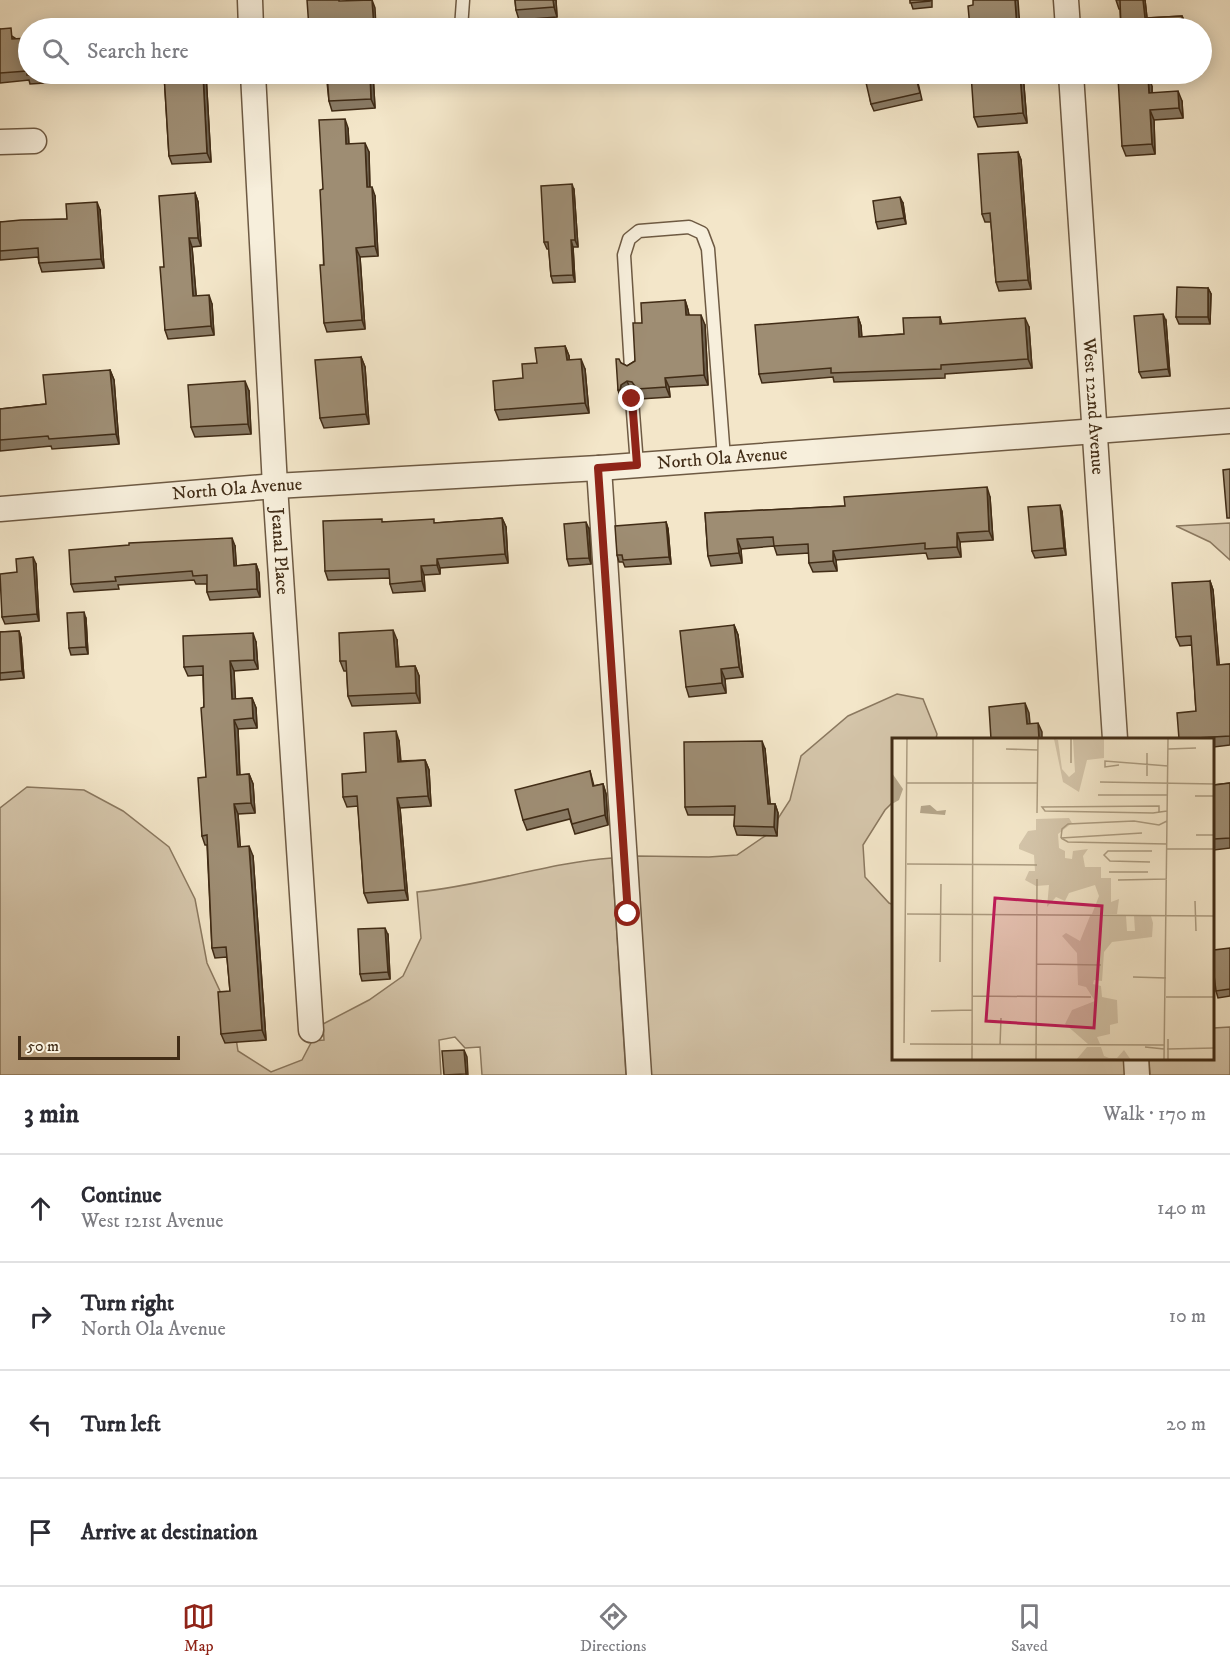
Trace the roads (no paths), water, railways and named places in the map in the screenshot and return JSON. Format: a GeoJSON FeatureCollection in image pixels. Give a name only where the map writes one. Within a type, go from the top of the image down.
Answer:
{"type":"FeatureCollection","features":[{"type":"Feature","properties":{"kind":"street"},"geometry":{"type":"LineString","coordinates":[[250,0],[251,18]]}},
{"type":"Feature","properties":{"kind":"street"},"geometry":{"type":"LineString","coordinates":[[1066,0],[1067,18]]}},
{"type":"Feature","properties":{"kind":"street","name":"Jeanal Place"},"geometry":{"type":"LineString","coordinates":[[255,84],[275,486],[311,1030]]}},
{"type":"Feature","properties":{"kind":"street","name":"West 122nd Avenue"},"geometry":{"type":"LineString","coordinates":[[1072,84],[1115,738]]}},
{"type":"Feature","properties":{"kind":"street"},"geometry":{"type":"LineString","coordinates":[[0,142],[34,141]]}},
{"type":"Feature","properties":{"kind":"street","name":"North Ola Avenue"},"geometry":{"type":"LineString","coordinates":[[0,509],[275,486],[598,468],[1230,421]]}},
{"type":"Feature","properties":{"kind":"street"},"geometry":{"type":"LineString","coordinates":[[598,468],[639,1075]]}},
{"type":"Feature","properties":{"kind":"street"},"geometry":{"type":"LineString","coordinates":[[1136,1060],[1137,1075]]}},
{"type":"Feature","properties":{"kind":"lane"},"geometry":{"type":"LineString","coordinates":[[461,18],[463,0]]}},
{"type":"Feature","properties":{"kind":"lane"},"geometry":{"type":"LineString","coordinates":[[631,368],[624,255],[629,239],[639,231],[689,227],[702,233],[708,249],[724,458]]}},
{"type":"Feature","properties":{"kind":"lane"},"geometry":{"type":"LineString","coordinates":[[632,399],[637,465]]}}]}
